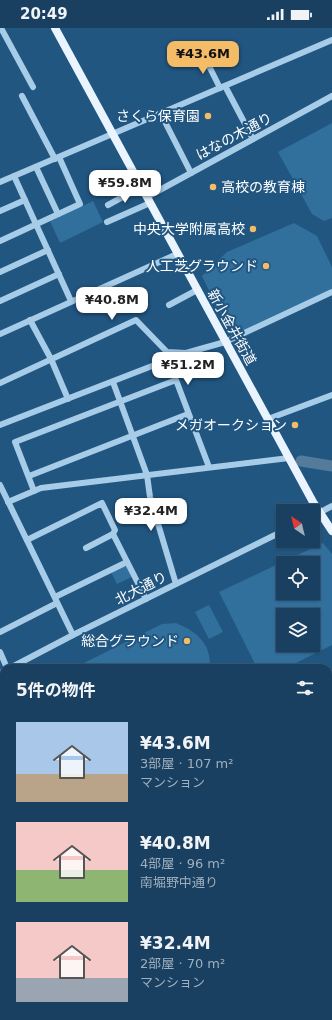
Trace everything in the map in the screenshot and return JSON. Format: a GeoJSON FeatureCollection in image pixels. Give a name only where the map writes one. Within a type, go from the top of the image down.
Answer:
{"type":"FeatureCollection","features":[{"type":"Feature","properties":{"kind":"main road","name":"新小金井街道"},"geometry":{"type":"LineString","coordinates":[[55,28],[289,458],[311,504]]}},
{"type":"Feature","properties":{"kind":"main road","name":"新小金井街道"},"geometry":{"type":"LineString","coordinates":[[320,519],[332,530]]}},
{"type":"Feature","properties":{"kind":"street"},"geometry":{"type":"LineString","coordinates":[[1,28],[33,87]]}},
{"type":"Feature","properties":{"kind":"street"},"geometry":{"type":"LineString","coordinates":[[0,182],[332,40]]}},
{"type":"Feature","properties":{"kind":"street"},"geometry":{"type":"LineString","coordinates":[[202,54],[253,139]]}},
{"type":"Feature","properties":{"kind":"street"},"geometry":{"type":"LineString","coordinates":[[0,241],[80,204],[57,158],[22,96]]}},
{"type":"Feature","properties":{"kind":"street","name":"はなの木通り"},"geometry":{"type":"LineString","coordinates":[[108,222],[148,200],[191,173],[332,96]]}},
{"type":"Feature","properties":{"kind":"street"},"geometry":{"type":"LineString","coordinates":[[161,114],[191,173]]}},
{"type":"Feature","properties":{"kind":"street"},"geometry":{"type":"LineString","coordinates":[[36,167],[58,214]]}},
{"type":"Feature","properties":{"kind":"street"},"geometry":{"type":"LineString","coordinates":[[14,176],[71,301]]}},
{"type":"Feature","properties":{"kind":"street"},"geometry":{"type":"LineString","coordinates":[[108,205],[141,187]]}},
{"type":"Feature","properties":{"kind":"street"},"geometry":{"type":"LineString","coordinates":[[0,211],[25,200]]}},
{"type":"Feature","properties":{"kind":"street"},"geometry":{"type":"LineString","coordinates":[[0,272],[48,250]]}},
{"type":"Feature","properties":{"kind":"street"},"geometry":{"type":"LineString","coordinates":[[0,334],[177,254]]}},
{"type":"Feature","properties":{"kind":"street"},"geometry":{"type":"LineString","coordinates":[[0,301],[59,274]]}},
{"type":"Feature","properties":{"kind":"street"},"geometry":{"type":"LineString","coordinates":[[169,305],[197,290]]}},
{"type":"Feature","properties":{"kind":"street"},"geometry":{"type":"LineString","coordinates":[[0,425],[186,353],[225,342],[332,292]]}},
{"type":"Feature","properties":{"kind":"street"},"geometry":{"type":"LineString","coordinates":[[30,320],[51,359],[68,399]]}},
{"type":"Feature","properties":{"kind":"street"},"geometry":{"type":"LineString","coordinates":[[0,383],[136,320],[167,352],[186,353]]}},
{"type":"Feature","properties":{"kind":"street"},"geometry":{"type":"LineString","coordinates":[[34,491],[15,442],[176,380],[209,467]]}},
{"type":"Feature","properties":{"kind":"street"},"geometry":{"type":"LineString","coordinates":[[113,382],[147,475],[150,497],[176,584]]}},
{"type":"Feature","properties":{"kind":"street"},"geometry":{"type":"LineString","coordinates":[[268,419],[332,395]]}},
{"type":"Feature","properties":{"kind":"street"},"geometry":{"type":"LineString","coordinates":[[29,476],[188,414]]}},
{"type":"Feature","properties":{"kind":"street"},"geometry":{"type":"LineString","coordinates":[[8,502],[41,488],[289,458]]}},
{"type":"Feature","properties":{"kind":"street"},"geometry":{"type":"LineString","coordinates":[[0,485],[73,635]]}},
{"type":"Feature","properties":{"kind":"street"},"geometry":{"type":"LineString","coordinates":[[27,540],[102,503],[115,530],[113,534],[146,599]]}},
{"type":"Feature","properties":{"kind":"street"},"geometry":{"type":"LineString","coordinates":[[320,513],[332,506]]}},
{"type":"Feature","properties":{"kind":"street"},"geometry":{"type":"LineString","coordinates":[[86,548],[113,534]]}},
{"type":"Feature","properties":{"kind":"street","name":"北大通り"},"geometry":{"type":"LineString","coordinates":[[17,664],[276,534]]}},
{"type":"Feature","properties":{"kind":"street"},"geometry":{"type":"LineString","coordinates":[[0,632],[127,562]]}},
{"type":"Feature","properties":{"kind":"street"},"geometry":{"type":"LineString","coordinates":[[0,652],[7,664]]}},
{"type":"Feature","properties":{"kind":"shaded area"},"geometry":{"type":"Polygon","coordinates":[[[332,123],[332,218],[324,221],[312,214],[278,152],[332,123]]]}},
{"type":"Feature","properties":{"kind":"shaded area"},"geometry":{"type":"Polygon","coordinates":[[[93,201],[103,222],[60,243],[50,221],[93,201]]]}},
{"type":"Feature","properties":{"kind":"shaded area"},"geometry":{"type":"Polygon","coordinates":[[[294,223],[317,236],[332,267],[332,290],[232,338],[202,276],[227,252],[294,223]]]}},
{"type":"Feature","properties":{"kind":"shaded area"},"geometry":{"type":"Polygon","coordinates":[[[323,543],[332,554],[332,645],[320,651],[320,608],[276,608],[276,652],[318,652],[294,664],[255,664],[219,592],[276,565],[276,600],[320,600],[320,556],[295,556],[312,548],[320,548],[320,544],[323,543]]]}},
{"type":"Feature","properties":{"kind":"shaded area"},"geometry":{"type":"Polygon","coordinates":[[[123,566],[127,566],[132,577],[117,584],[111,572],[123,566]]]}},
{"type":"Feature","properties":{"kind":"shaded area"},"geometry":{"type":"Polygon","coordinates":[[[209,605],[223,632],[209,639],[195,612],[209,605]]]}},
{"type":"Feature","properties":{"kind":"shaded area"},"geometry":{"type":"Polygon","coordinates":[[[176,623],[184,626],[196,635],[205,645],[210,659],[210,664],[82,664],[162,624],[176,623]]]}},
{"type":"Feature","properties":{"kind":"waterway"},"geometry":{"type":"LineString","coordinates":[[301,461],[332,466]]}},
{"type":"Feature","properties":{"kind":"place","name":"さくら保育園"},"geometry":{"type":"Point","coordinates":[208,116]}},
{"type":"Feature","properties":{"kind":"place","name":"高校の教育棟"},"geometry":{"type":"Point","coordinates":[213,187]}},
{"type":"Feature","properties":{"kind":"place","name":"中央大学附属高校"},"geometry":{"type":"Point","coordinates":[253,229]}},
{"type":"Feature","properties":{"kind":"place","name":"人工芝グラウンド"},"geometry":{"type":"Point","coordinates":[266,266]}},
{"type":"Feature","properties":{"kind":"place","name":"メガオークション"},"geometry":{"type":"Point","coordinates":[295,425]}},
{"type":"Feature","properties":{"kind":"place","name":"総合グラウンド"},"geometry":{"type":"Point","coordinates":[187,641]}}]}
